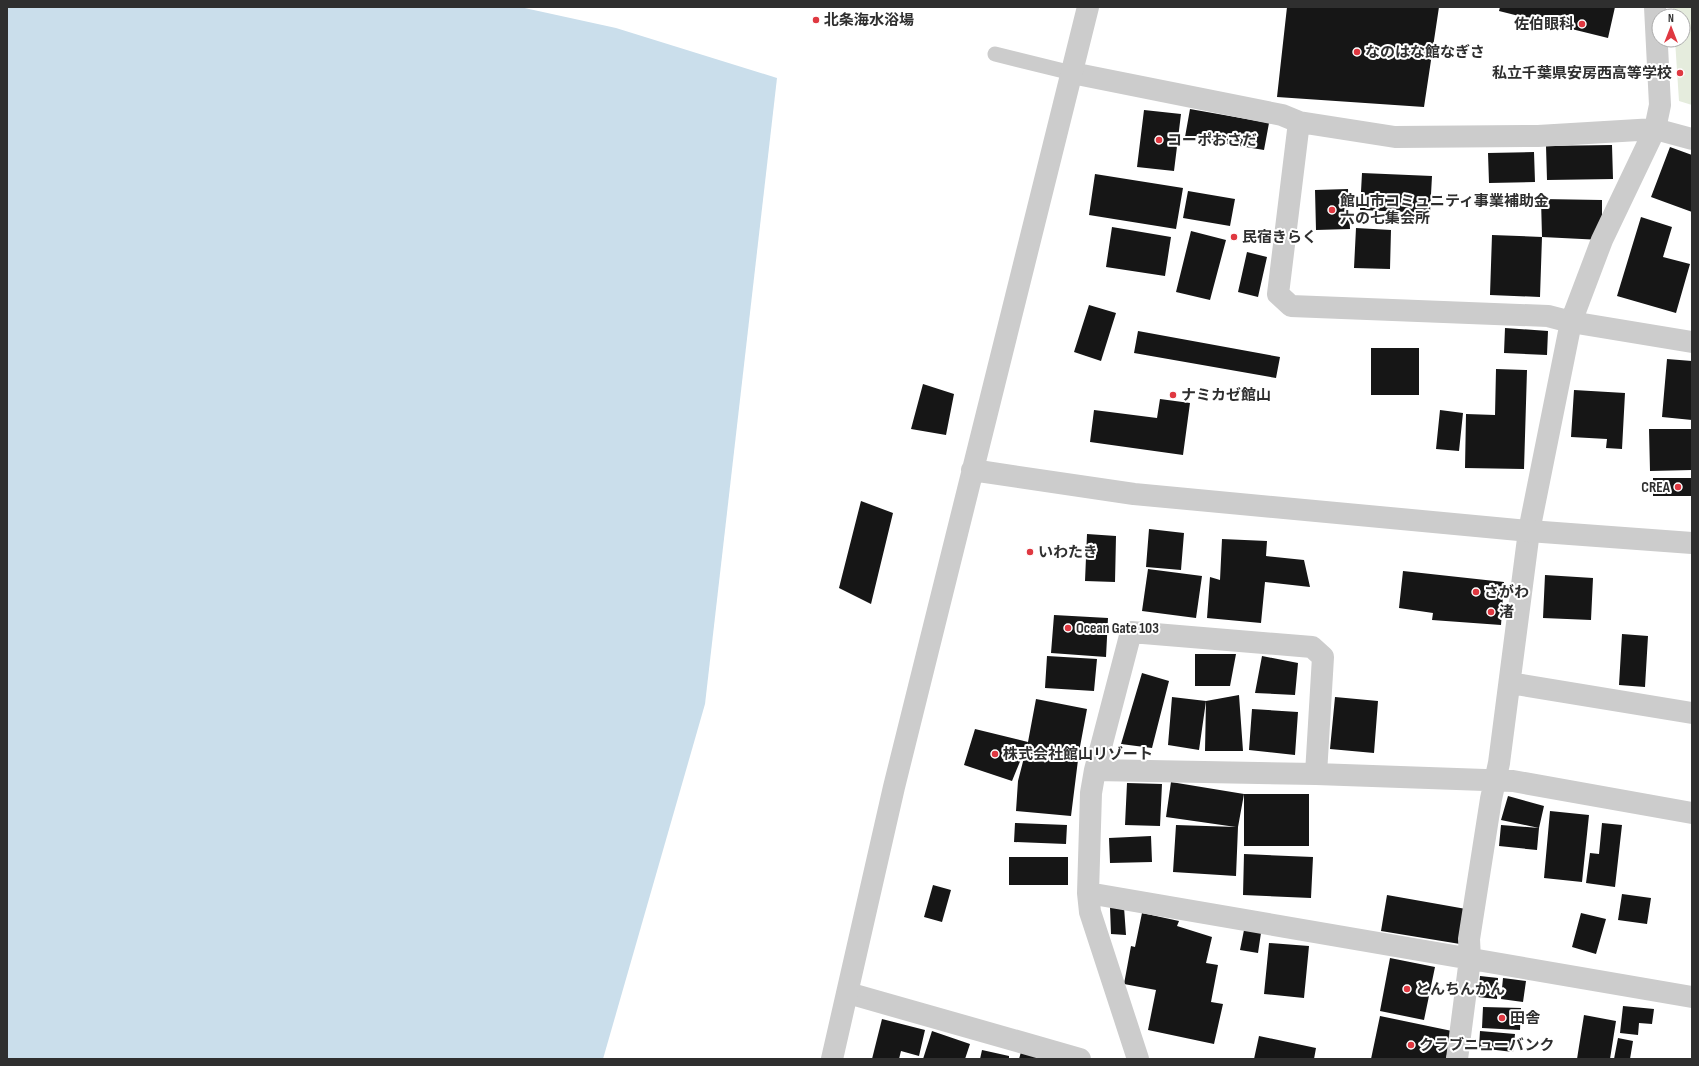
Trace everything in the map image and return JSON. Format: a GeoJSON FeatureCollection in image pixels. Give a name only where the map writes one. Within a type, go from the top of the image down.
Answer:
{"type":"FeatureCollection","features":[{"type":"Feature","properties":{"kind":"street"},"geometry":{"type":"LineString","coordinates":[[832,1059],[894,787],[1088,7]]}},
{"type":"Feature","properties":{"kind":"street"},"geometry":{"type":"LineString","coordinates":[[1457,1059],[1470,959],[1470,939],[1490,799],[1499,763],[1530,531],[1571,322],[1602,240],[1655,129],[1660,105],[1655,7]]}},
{"type":"Feature","properties":{"kind":"street"},"geometry":{"type":"LineString","coordinates":[[1072,73],[1282,115],[1299,122],[1395,137],[1538,136],[1655,129],[1692,139]]}},
{"type":"Feature","properties":{"kind":"street"},"geometry":{"type":"LineString","coordinates":[[1299,122],[1278,294],[1291,306],[1548,316],[1571,322],[1692,342]]}},
{"type":"Feature","properties":{"kind":"street"},"geometry":{"type":"LineString","coordinates":[[972,470],[1134,494],[1530,531],[1692,543]]}},
{"type":"Feature","properties":{"kind":"street"},"geometry":{"type":"LineString","coordinates":[[1138,1059],[1090,912],[1088,893],[1091,793],[1095,770],[1131,632],[1312,647],[1323,657],[1316,774]]}},
{"type":"Feature","properties":{"kind":"street"},"geometry":{"type":"LineString","coordinates":[[1510,683],[1692,713]]}},
{"type":"Feature","properties":{"kind":"street"},"geometry":{"type":"LineString","coordinates":[[1095,770],[1316,774],[1513,780],[1692,813]]}},
{"type":"Feature","properties":{"kind":"street"},"geometry":{"type":"LineString","coordinates":[[1088,893],[1692,997]]}},
{"type":"Feature","properties":{"kind":"street"},"geometry":{"type":"LineString","coordinates":[[848,993],[1080,1059]]}},
{"type":"Feature","properties":{"kind":"lane"},"geometry":{"type":"LineString","coordinates":[[995,54],[1072,73]]}},
{"type":"Feature","properties":{"kind":"green space"},"geometry":{"type":"Polygon","coordinates":[[[1692,7],[1692,105],[1679,101],[1676,48],[1691,48],[1691,8],[1673,8],[1692,7]]]}},
{"type":"Feature","properties":{"kind":"water"},"geometry":{"type":"Polygon","coordinates":[[[7,7],[520,7],[616,28],[777,78],[705,704],[603,1059],[7,1059],[7,7]]]}},
{"type":"Feature","properties":{"kind":"building","name":"なのはな館なぎさ"},"geometry":{"type":"Polygon","coordinates":[[[1287,7],[1439,7],[1424,107],[1277,97],[1287,7]]]}},
{"type":"Feature","properties":{"kind":"building","name":"佐伯眼科"},"geometry":{"type":"Polygon","coordinates":[[[1500,7],[1615,7],[1608,38],[1499,11],[1500,7]]]}},
{"type":"Feature","properties":{"kind":"building"},"geometry":{"type":"Polygon","coordinates":[[[1190,109],[1269,123],[1264,150],[1185,137],[1190,109]]]}},
{"type":"Feature","properties":{"kind":"building","name":"コーポおさだ"},"geometry":{"type":"Polygon","coordinates":[[[1144,110],[1181,114],[1174,171],[1137,167],[1144,110]]]}},
{"type":"Feature","properties":{"kind":"building"},"geometry":{"type":"Polygon","coordinates":[[[1612,145],[1613,179],[1547,180],[1546,146],[1612,145]]]}},
{"type":"Feature","properties":{"kind":"building"},"geometry":{"type":"Polygon","coordinates":[[[1670,147],[1692,155],[1692,212],[1651,197],[1670,147]]]}},
{"type":"Feature","properties":{"kind":"building"},"geometry":{"type":"Polygon","coordinates":[[[1534,152],[1535,182],[1489,183],[1488,153],[1534,152]]]}},
{"type":"Feature","properties":{"kind":"building"},"geometry":{"type":"Polygon","coordinates":[[[1362,173],[1432,176],[1430,213],[1360,210],[1362,173]]]}},
{"type":"Feature","properties":{"kind":"building"},"geometry":{"type":"Polygon","coordinates":[[[1095,174],[1183,188],[1176,229],[1089,215],[1095,174]]]}},
{"type":"Feature","properties":{"kind":"building","name":"館山市コミュニティ事業補助金 六の七集会所"},"geometry":{"type":"Polygon","coordinates":[[[1348,189],[1350,229],[1316,230],[1315,190],[1348,189]]]}},
{"type":"Feature","properties":{"kind":"building"},"geometry":{"type":"Polygon","coordinates":[[[1188,191],[1235,199],[1230,226],[1183,218],[1188,191]]]}},
{"type":"Feature","properties":{"kind":"building"},"geometry":{"type":"Polygon","coordinates":[[[1541,199],[1602,200],[1602,240],[1542,237],[1541,199]]]}},
{"type":"Feature","properties":{"kind":"building"},"geometry":{"type":"Polygon","coordinates":[[[1641,217],[1672,227],[1663,257],[1690,264],[1676,313],[1617,296],[1641,217]]]}},
{"type":"Feature","properties":{"kind":"building"},"geometry":{"type":"Polygon","coordinates":[[[1112,227],[1171,237],[1165,276],[1106,267],[1112,227]]]}},
{"type":"Feature","properties":{"kind":"building"},"geometry":{"type":"Polygon","coordinates":[[[1356,228],[1391,230],[1390,269],[1354,268],[1356,228]]]}},
{"type":"Feature","properties":{"kind":"building"},"geometry":{"type":"Polygon","coordinates":[[[1191,231],[1226,240],[1210,300],[1176,292],[1191,231]]]}},
{"type":"Feature","properties":{"kind":"building"},"geometry":{"type":"Polygon","coordinates":[[[1492,235],[1542,237],[1540,297],[1490,295],[1492,235]]]}},
{"type":"Feature","properties":{"kind":"building"},"geometry":{"type":"Polygon","coordinates":[[[1247,252],[1267,257],[1258,297],[1238,292],[1247,252]]]}},
{"type":"Feature","properties":{"kind":"building"},"geometry":{"type":"Polygon","coordinates":[[[1089,305],[1116,313],[1101,361],[1074,352],[1089,305]]]}},
{"type":"Feature","properties":{"kind":"building"},"geometry":{"type":"Polygon","coordinates":[[[1505,328],[1548,331],[1547,355],[1504,353],[1505,328]]]}},
{"type":"Feature","properties":{"kind":"building"},"geometry":{"type":"Polygon","coordinates":[[[1138,331],[1280,357],[1276,378],[1134,353],[1138,331]]]}},
{"type":"Feature","properties":{"kind":"building"},"geometry":{"type":"Polygon","coordinates":[[[1371,348],[1419,348],[1419,395],[1371,395],[1371,348]]]}},
{"type":"Feature","properties":{"kind":"building"},"geometry":{"type":"Polygon","coordinates":[[[1667,359],[1692,361],[1692,420],[1662,417],[1667,359]]]}},
{"type":"Feature","properties":{"kind":"building"},"geometry":{"type":"Polygon","coordinates":[[[1496,369],[1527,370],[1524,469],[1465,468],[1466,414],[1495,415],[1496,369]]]}},
{"type":"Feature","properties":{"kind":"building"},"geometry":{"type":"Polygon","coordinates":[[[923,384],[954,394],[946,435],[911,429],[923,384]]]}},
{"type":"Feature","properties":{"kind":"building"},"geometry":{"type":"Polygon","coordinates":[[[1574,390],[1625,393],[1622,449],[1606,448],[1607,439],[1571,437],[1574,390]]]}},
{"type":"Feature","properties":{"kind":"building"},"geometry":{"type":"Polygon","coordinates":[[[1160,399],[1190,403],[1183,455],[1090,442],[1094,410],[1157,418],[1160,399]]]}},
{"type":"Feature","properties":{"kind":"building"},"geometry":{"type":"Polygon","coordinates":[[[1440,410],[1463,413],[1459,451],[1436,449],[1440,410]]]}},
{"type":"Feature","properties":{"kind":"building"},"geometry":{"type":"Polygon","coordinates":[[[1649,429],[1692,429],[1692,470],[1650,471],[1649,429]]]}},
{"type":"Feature","properties":{"kind":"building"},"geometry":{"type":"Polygon","coordinates":[[[1653,478],[1692,478],[1692,496],[1653,496],[1653,478]]]}},
{"type":"Feature","properties":{"kind":"building"},"geometry":{"type":"Polygon","coordinates":[[[861,501],[893,513],[871,604],[839,588],[861,501]]]}},
{"type":"Feature","properties":{"kind":"building"},"geometry":{"type":"Polygon","coordinates":[[[1149,529],[1184,533],[1181,570],[1146,567],[1149,529]]]}},
{"type":"Feature","properties":{"kind":"building"},"geometry":{"type":"Polygon","coordinates":[[[1087,534],[1116,536],[1115,582],[1085,581],[1087,534]]]}},
{"type":"Feature","properties":{"kind":"building"},"geometry":{"type":"Polygon","coordinates":[[[1222,539],[1267,541],[1266,556],[1304,560],[1310,587],[1265,582],[1261,623],[1207,618],[1210,577],[1220,580],[1222,539]]]}},
{"type":"Feature","properties":{"kind":"building"},"geometry":{"type":"Polygon","coordinates":[[[1148,569],[1202,576],[1196,618],[1142,611],[1148,569]]]}},
{"type":"Feature","properties":{"kind":"building"},"geometry":{"type":"Polygon","coordinates":[[[1403,571],[1504,582],[1501,625],[1432,620],[1433,613],[1399,608],[1403,571]]]}},
{"type":"Feature","properties":{"kind":"building"},"geometry":{"type":"Polygon","coordinates":[[[1545,575],[1593,578],[1591,620],[1543,618],[1545,575]]]}},
{"type":"Feature","properties":{"kind":"building"},"geometry":{"type":"Polygon","coordinates":[[[1054,615],[1108,618],[1106,657],[1051,653],[1054,615]]]}},
{"type":"Feature","properties":{"kind":"building"},"geometry":{"type":"Polygon","coordinates":[[[1622,634],[1648,636],[1645,687],[1619,685],[1622,634]]]}},
{"type":"Feature","properties":{"kind":"building"},"geometry":{"type":"Polygon","coordinates":[[[1195,654],[1236,654],[1230,686],[1195,686],[1195,654]]]}},
{"type":"Feature","properties":{"kind":"building"},"geometry":{"type":"Polygon","coordinates":[[[1047,656],[1097,659],[1094,691],[1045,688],[1047,656]]]}},
{"type":"Feature","properties":{"kind":"building"},"geometry":{"type":"Polygon","coordinates":[[[1262,656],[1298,663],[1295,695],[1255,693],[1262,656]]]}},
{"type":"Feature","properties":{"kind":"building"},"geometry":{"type":"Polygon","coordinates":[[[1142,673],[1169,681],[1152,748],[1121,744],[1142,673]]]}},
{"type":"Feature","properties":{"kind":"building"},"geometry":{"type":"Polygon","coordinates":[[[1239,695],[1243,751],[1205,751],[1206,701],[1239,695]]]}},
{"type":"Feature","properties":{"kind":"building"},"geometry":{"type":"Polygon","coordinates":[[[1172,697],[1206,701],[1199,750],[1168,745],[1172,697]]]}},
{"type":"Feature","properties":{"kind":"building"},"geometry":{"type":"Polygon","coordinates":[[[1335,697],[1378,701],[1374,753],[1330,749],[1335,697]]]}},
{"type":"Feature","properties":{"kind":"building"},"geometry":{"type":"Polygon","coordinates":[[[1036,699],[1087,709],[1079,752],[1071,816],[1016,811],[1018,781],[1028,742],[1036,699]]]}},
{"type":"Feature","properties":{"kind":"building"},"geometry":{"type":"Polygon","coordinates":[[[1252,709],[1298,712],[1295,755],[1249,750],[1252,709]]]}},
{"type":"Feature","properties":{"kind":"building","name":"株式会社館山リゾート"},"geometry":{"type":"Polygon","coordinates":[[[975,729],[1028,742],[1012,781],[964,765],[975,729]]]}},
{"type":"Feature","properties":{"kind":"building"},"geometry":{"type":"Polygon","coordinates":[[[1171,782],[1244,794],[1238,827],[1236,876],[1173,872],[1176,825],[1236,827],[1166,817],[1171,782]]]}},
{"type":"Feature","properties":{"kind":"building"},"geometry":{"type":"Polygon","coordinates":[[[1127,783],[1162,784],[1160,826],[1125,825],[1127,783]]]}},
{"type":"Feature","properties":{"kind":"building"},"geometry":{"type":"Polygon","coordinates":[[[1244,794],[1309,794],[1309,846],[1244,846],[1244,794]]]}},
{"type":"Feature","properties":{"kind":"building"},"geometry":{"type":"Polygon","coordinates":[[[1508,796],[1544,806],[1539,828],[1501,820],[1508,796]]]}},
{"type":"Feature","properties":{"kind":"building"},"geometry":{"type":"Polygon","coordinates":[[[1550,811],[1589,815],[1582,882],[1544,878],[1550,811]]]}},
{"type":"Feature","properties":{"kind":"building"},"geometry":{"type":"Polygon","coordinates":[[[1015,823],[1067,825],[1066,844],[1014,842],[1015,823]]]}},
{"type":"Feature","properties":{"kind":"building"},"geometry":{"type":"Polygon","coordinates":[[[1602,823],[1622,825],[1615,887],[1586,883],[1590,853],[1599,854],[1602,823]]]}},
{"type":"Feature","properties":{"kind":"building"},"geometry":{"type":"Polygon","coordinates":[[[1501,825],[1539,828],[1537,850],[1499,846],[1501,825]]]}},
{"type":"Feature","properties":{"kind":"building"},"geometry":{"type":"Polygon","coordinates":[[[1151,836],[1152,862],[1110,863],[1109,838],[1151,836]]]}},
{"type":"Feature","properties":{"kind":"building"},"geometry":{"type":"Polygon","coordinates":[[[1244,854],[1313,857],[1311,898],[1243,895],[1244,854]]]}},
{"type":"Feature","properties":{"kind":"building"},"geometry":{"type":"Polygon","coordinates":[[[1009,857],[1068,857],[1068,885],[1009,885],[1009,857]]]}},
{"type":"Feature","properties":{"kind":"building"},"geometry":{"type":"Polygon","coordinates":[[[933,885],[951,890],[942,922],[924,917],[933,885]]]}},
{"type":"Feature","properties":{"kind":"building"},"geometry":{"type":"Polygon","coordinates":[[[1622,894],[1651,898],[1647,924],[1618,920],[1622,894]]]}},
{"type":"Feature","properties":{"kind":"building"},"geometry":{"type":"Polygon","coordinates":[[[1387,895],[1466,909],[1460,944],[1381,931],[1387,895]]]}},
{"type":"Feature","properties":{"kind":"building"},"geometry":{"type":"Polygon","coordinates":[[[1110,907],[1124,907],[1126,935],[1111,934],[1110,907]]]}},
{"type":"Feature","properties":{"kind":"building"},"geometry":{"type":"Polygon","coordinates":[[[1142,913],[1179,921],[1177,926],[1212,937],[1206,963],[1218,965],[1211,1002],[1223,1004],[1214,1044],[1148,1030],[1156,990],[1124,984],[1131,946],[1135,947],[1142,913]]]}},
{"type":"Feature","properties":{"kind":"building"},"geometry":{"type":"Polygon","coordinates":[[[1581,913],[1606,919],[1596,954],[1572,947],[1581,913]]]}},
{"type":"Feature","properties":{"kind":"building"},"geometry":{"type":"Polygon","coordinates":[[[1244,930],[1261,933],[1258,953],[1240,950],[1244,930]]]}},
{"type":"Feature","properties":{"kind":"building"},"geometry":{"type":"Polygon","coordinates":[[[1269,943],[1309,946],[1304,998],[1264,994],[1269,943]]]}},
{"type":"Feature","properties":{"kind":"building","name":"とんちんかん"},"geometry":{"type":"Polygon","coordinates":[[[1390,958],[1435,967],[1424,1020],[1380,1011],[1390,958]]]}},
{"type":"Feature","properties":{"kind":"building"},"geometry":{"type":"Polygon","coordinates":[[[1480,976],[1498,978],[1497,999],[1478,997],[1480,976]]]}},
{"type":"Feature","properties":{"kind":"building"},"geometry":{"type":"Polygon","coordinates":[[[1503,978],[1526,981],[1523,1002],[1501,999],[1503,978]]]}},
{"type":"Feature","properties":{"kind":"building"},"geometry":{"type":"Polygon","coordinates":[[[1623,1006],[1654,1009],[1652,1024],[1639,1023],[1638,1035],[1620,1033],[1623,1006]]]}},
{"type":"Feature","properties":{"kind":"building","name":"田舎"},"geometry":{"type":"Polygon","coordinates":[[[1483,1007],[1521,1008],[1520,1030],[1482,1028],[1483,1007]]]}},
{"type":"Feature","properties":{"kind":"building"},"geometry":{"type":"Polygon","coordinates":[[[1584,1015],[1616,1021],[1610,1059],[1577,1059],[1584,1015]]]}},
{"type":"Feature","properties":{"kind":"building","name":"クラブニューバンク"},"geometry":{"type":"Polygon","coordinates":[[[1380,1016],[1452,1031],[1446,1059],[1371,1059],[1380,1016]]]}},
{"type":"Feature","properties":{"kind":"building"},"geometry":{"type":"Polygon","coordinates":[[[882,1019],[925,1030],[919,1056],[901,1051],[899,1059],[872,1059],[882,1019]]]}},
{"type":"Feature","properties":{"kind":"building"},"geometry":{"type":"Polygon","coordinates":[[[932,1031],[970,1044],[965,1059],[923,1059],[932,1031]]]}},
{"type":"Feature","properties":{"kind":"building"},"geometry":{"type":"Polygon","coordinates":[[[1480,1031],[1515,1034],[1513,1052],[1479,1048],[1480,1031]]]}},
{"type":"Feature","properties":{"kind":"building"},"geometry":{"type":"Polygon","coordinates":[[[1259,1036],[1316,1048],[1314,1059],[1254,1059],[1259,1036]]]}},
{"type":"Feature","properties":{"kind":"building"},"geometry":{"type":"Polygon","coordinates":[[[1618,1038],[1633,1041],[1630,1059],[1614,1059],[1618,1038]]]}},
{"type":"Feature","properties":{"kind":"building"},"geometry":{"type":"Polygon","coordinates":[[[982,1050],[1009,1056],[1009,1059],[980,1059],[982,1050]]]}},
{"type":"Feature","properties":{"kind":"building"},"geometry":{"type":"Polygon","coordinates":[[[1021,1052],[1047,1059],[1019,1059],[1021,1052]]]}},
{"type":"Feature","properties":{"kind":"place","name":"北条海水浴場"},"geometry":{"type":"Point","coordinates":[816,20]}},
{"type":"Feature","properties":{"kind":"place","name":"佐伯眼科"},"geometry":{"type":"Point","coordinates":[1582,24]}},
{"type":"Feature","properties":{"kind":"place","name":"なのはな館なぎさ"},"geometry":{"type":"Point","coordinates":[1357,52]}},
{"type":"Feature","properties":{"kind":"place","name":"私立千葉県安房西高等学校"},"geometry":{"type":"Point","coordinates":[1680,73]}},
{"type":"Feature","properties":{"kind":"place","name":"コーポおさだ"},"geometry":{"type":"Point","coordinates":[1159,140]}},
{"type":"Feature","properties":{"kind":"place","name":"館山市コミュニティ事業補助金 六の七集会所"},"geometry":{"type":"Point","coordinates":[1332,210]}},
{"type":"Feature","properties":{"kind":"place","name":"民宿きらく"},"geometry":{"type":"Point","coordinates":[1234,237]}},
{"type":"Feature","properties":{"kind":"place","name":"ナミカゼ館山"},"geometry":{"type":"Point","coordinates":[1173,395]}},
{"type":"Feature","properties":{"kind":"place","name":"CREA"},"geometry":{"type":"Point","coordinates":[1678,487]}},
{"type":"Feature","properties":{"kind":"place","name":"いわたき"},"geometry":{"type":"Point","coordinates":[1030,552]}},
{"type":"Feature","properties":{"kind":"place","name":"さがわ"},"geometry":{"type":"Point","coordinates":[1476,592]}},
{"type":"Feature","properties":{"kind":"place","name":"渚"},"geometry":{"type":"Point","coordinates":[1491,612]}},
{"type":"Feature","properties":{"kind":"place","name":"Ocean Gate 103"},"geometry":{"type":"Point","coordinates":[1068,628]}},
{"type":"Feature","properties":{"kind":"place","name":"株式会社館山リゾート"},"geometry":{"type":"Point","coordinates":[995,754]}},
{"type":"Feature","properties":{"kind":"place","name":"とんちんかん"},"geometry":{"type":"Point","coordinates":[1407,989]}},
{"type":"Feature","properties":{"kind":"place","name":"田舎"},"geometry":{"type":"Point","coordinates":[1502,1018]}},
{"type":"Feature","properties":{"kind":"place","name":"クラブニューバンク"},"geometry":{"type":"Point","coordinates":[1411,1045]}}]}
